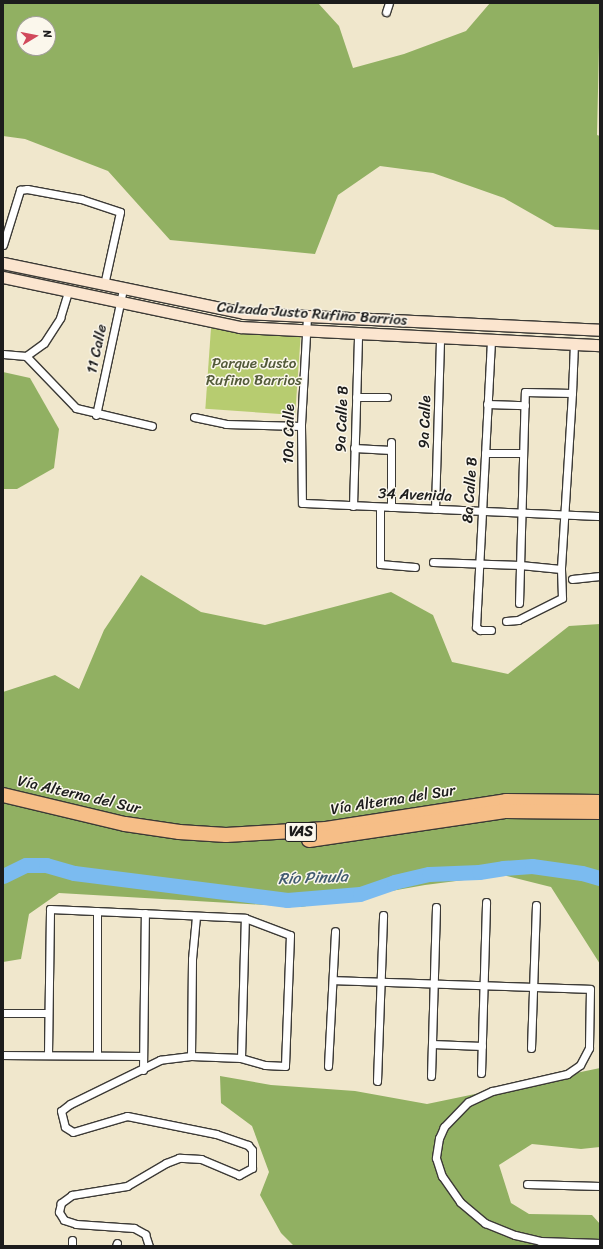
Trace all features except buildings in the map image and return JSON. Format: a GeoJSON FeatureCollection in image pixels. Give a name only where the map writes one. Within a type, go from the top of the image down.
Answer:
{"type":"FeatureCollection","features":[{"type":"Feature","properties":{"kind":"highway","name":"Vía Alterna del Sur"},"geometry":{"type":"LineString","coordinates":[[3,795],[125,824],[179,832],[226,835],[326,828],[506,801],[600,802]]}},
{"type":"Feature","properties":{"kind":"highway","name":"Vía Alterna del Sur"},"geometry":{"type":"LineString","coordinates":[[3,804],[123,832],[178,840],[224,844],[328,838],[506,811],[600,812]]}},
{"type":"Feature","properties":{"kind":"street"},"geometry":{"type":"LineString","coordinates":[[386,12],[389,3]]}},
{"type":"Feature","properties":{"kind":"street"},"geometry":{"type":"LineString","coordinates":[[3,245],[20,190],[27,189],[81,199],[120,212],[104,285]]}},
{"type":"Feature","properties":{"kind":"street","name":"Calzada Justo Rufino Barrios"},"geometry":{"type":"LineString","coordinates":[[3,263],[244,313],[600,330]]}},
{"type":"Feature","properties":{"kind":"street","name":"Calzada Justo Rufino Barrios"},"geometry":{"type":"LineString","coordinates":[[3,277],[228,325],[600,345]]}},
{"type":"Feature","properties":{"kind":"street","name":"11 Calle"},"geometry":{"type":"LineString","coordinates":[[96,415],[123,289]]}},
{"type":"Feature","properties":{"kind":"street"},"geometry":{"type":"LineString","coordinates":[[3,354],[26,356],[44,343],[60,318],[68,292]]}},
{"type":"Feature","properties":{"kind":"street","name":"10a Calle"},"geometry":{"type":"LineString","coordinates":[[302,503],[301,426],[308,317]]}},
{"type":"Feature","properties":{"kind":"street","name":"9a Calle B"},"geometry":{"type":"LineString","coordinates":[[353,506],[358,333]]}},
{"type":"Feature","properties":{"kind":"street","name":"9a Calle"},"geometry":{"type":"LineString","coordinates":[[435,509],[440,337]]}},
{"type":"Feature","properties":{"kind":"street","name":"8a Calle B"},"geometry":{"type":"LineString","coordinates":[[491,339],[478,564],[476,627],[480,630],[491,630]]}},
{"type":"Feature","properties":{"kind":"street"},"geometry":{"type":"LineString","coordinates":[[506,621],[518,620],[562,598],[561,569],[574,344]]}},
{"type":"Feature","properties":{"kind":"street"},"geometry":{"type":"LineString","coordinates":[[26,356],[76,408],[96,415],[152,426]]}},
{"type":"Feature","properties":{"kind":"street"},"geometry":{"type":"LineString","coordinates":[[519,603],[525,392],[572,393]]}},
{"type":"Feature","properties":{"kind":"street"},"geometry":{"type":"LineString","coordinates":[[356,397],[387,397]]}},
{"type":"Feature","properties":{"kind":"street"},"geometry":{"type":"LineString","coordinates":[[487,404],[525,405]]}},
{"type":"Feature","properties":{"kind":"street"},"geometry":{"type":"LineString","coordinates":[[194,417],[226,424],[301,426]]}},
{"type":"Feature","properties":{"kind":"street"},"geometry":{"type":"LineString","coordinates":[[391,442],[391,507]]}},
{"type":"Feature","properties":{"kind":"street"},"geometry":{"type":"LineString","coordinates":[[354,448],[391,450]]}},
{"type":"Feature","properties":{"kind":"street"},"geometry":{"type":"LineString","coordinates":[[485,453],[523,453]]}},
{"type":"Feature","properties":{"kind":"street","name":"34 Avenida"},"geometry":{"type":"LineString","coordinates":[[302,503],[600,516]]}},
{"type":"Feature","properties":{"kind":"street"},"geometry":{"type":"LineString","coordinates":[[380,507],[380,564],[415,567]]}},
{"type":"Feature","properties":{"kind":"street"},"geometry":{"type":"LineString","coordinates":[[433,562],[520,564],[561,569]]}},
{"type":"Feature","properties":{"kind":"street"},"geometry":{"type":"LineString","coordinates":[[572,579],[600,576]]}},
{"type":"Feature","properties":{"kind":"street"},"geometry":{"type":"LineString","coordinates":[[481,1073],[486,902]]}},
{"type":"Feature","properties":{"kind":"street"},"geometry":{"type":"LineString","coordinates":[[531,1048],[536,905]]}},
{"type":"Feature","properties":{"kind":"street"},"geometry":{"type":"LineString","coordinates":[[430,1076],[436,906]]}},
{"type":"Feature","properties":{"kind":"street"},"geometry":{"type":"LineString","coordinates":[[48,1054],[50,909],[196,917],[245,918],[290,935],[285,1066],[265,1065],[241,1058],[191,1056],[160,1060],[143,1070],[65,1107],[61,1116],[65,1127],[73,1132],[123,1116],[143,1118],[233,1138],[248,1145],[254,1157],[252,1168],[239,1175],[201,1159],[179,1158],[166,1163],[127,1186],[72,1195],[61,1203],[59,1212],[64,1220],[76,1224],[134,1228],[145,1234],[148,1246]]}},
{"type":"Feature","properties":{"kind":"street"},"geometry":{"type":"LineString","coordinates":[[97,911],[97,1055]]}},
{"type":"Feature","properties":{"kind":"street"},"geometry":{"type":"LineString","coordinates":[[143,1070],[145,914]]}},
{"type":"Feature","properties":{"kind":"street"},"geometry":{"type":"LineString","coordinates":[[378,1081],[383,915]]}},
{"type":"Feature","properties":{"kind":"street"},"geometry":{"type":"LineString","coordinates":[[191,1056],[192,959],[196,917]]}},
{"type":"Feature","properties":{"kind":"street"},"geometry":{"type":"LineString","coordinates":[[241,1058],[245,918]]}},
{"type":"Feature","properties":{"kind":"street"},"geometry":{"type":"LineString","coordinates":[[328,1066],[335,931]]}},
{"type":"Feature","properties":{"kind":"street"},"geometry":{"type":"LineString","coordinates":[[333,980],[590,989],[587,1055],[573,1072],[492,1091],[468,1102],[450,1118],[441,1133],[436,1148],[438,1165],[460,1202],[485,1223],[515,1235],[540,1240],[600,1243]]}},
{"type":"Feature","properties":{"kind":"street"},"geometry":{"type":"LineString","coordinates":[[3,1013],[48,1013]]}},
{"type":"Feature","properties":{"kind":"street"},"geometry":{"type":"LineString","coordinates":[[432,1044],[482,1046]]}},
{"type":"Feature","properties":{"kind":"street"},"geometry":{"type":"LineString","coordinates":[[3,1055],[48,1054],[142,1056]]}},
{"type":"Feature","properties":{"kind":"street"},"geometry":{"type":"LineString","coordinates":[[527,1184],[600,1186]]}},
{"type":"Feature","properties":{"kind":"green space"},"geometry":{"type":"Polygon","coordinates":[[[3,3],[318,3],[339,26],[353,68],[404,54],[466,31],[490,3],[600,3],[597,135],[600,136],[600,230],[555,227],[504,198],[433,173],[380,166],[338,195],[315,254],[170,240],[108,171],[25,139],[3,136],[3,3]]]}},
{"type":"Feature","properties":{"kind":"green space","name":"Parque Justo Rufino Barrios"},"geometry":{"type":"Polygon","coordinates":[[[211,328],[301,334],[295,415],[205,409],[211,328]]]}},
{"type":"Feature","properties":{"kind":"green space"},"geometry":{"type":"Polygon","coordinates":[[[3,372],[30,378],[59,429],[54,468],[17,489],[3,489],[3,372]]]}},
{"type":"Feature","properties":{"kind":"green space"},"geometry":{"type":"Polygon","coordinates":[[[141,575],[201,612],[265,625],[391,592],[433,615],[452,662],[508,674],[569,626],[600,624],[600,964],[551,887],[503,875],[425,885],[301,907],[59,893],[29,914],[21,959],[3,962],[3,692],[55,675],[79,689],[104,630],[141,575]]]}},
{"type":"Feature","properties":{"kind":"green space"},"geometry":{"type":"Polygon","coordinates":[[[600,1068],[600,1147],[581,1149],[532,1144],[499,1165],[511,1203],[529,1214],[592,1215],[600,1224],[600,1246],[294,1246],[281,1233],[260,1195],[269,1172],[252,1126],[221,1103],[220,1076],[271,1085],[355,1091],[427,1104],[600,1068]]]}},
{"type":"Feature","properties":{"kind":"waterway","name":"Río Pinula"},"geometry":{"type":"LineString","coordinates":[[3,876],[26,865],[46,865],[74,873],[287,900],[360,894],[394,882],[429,874],[479,872],[503,868],[532,866],[582,873],[600,878]]}}]}
